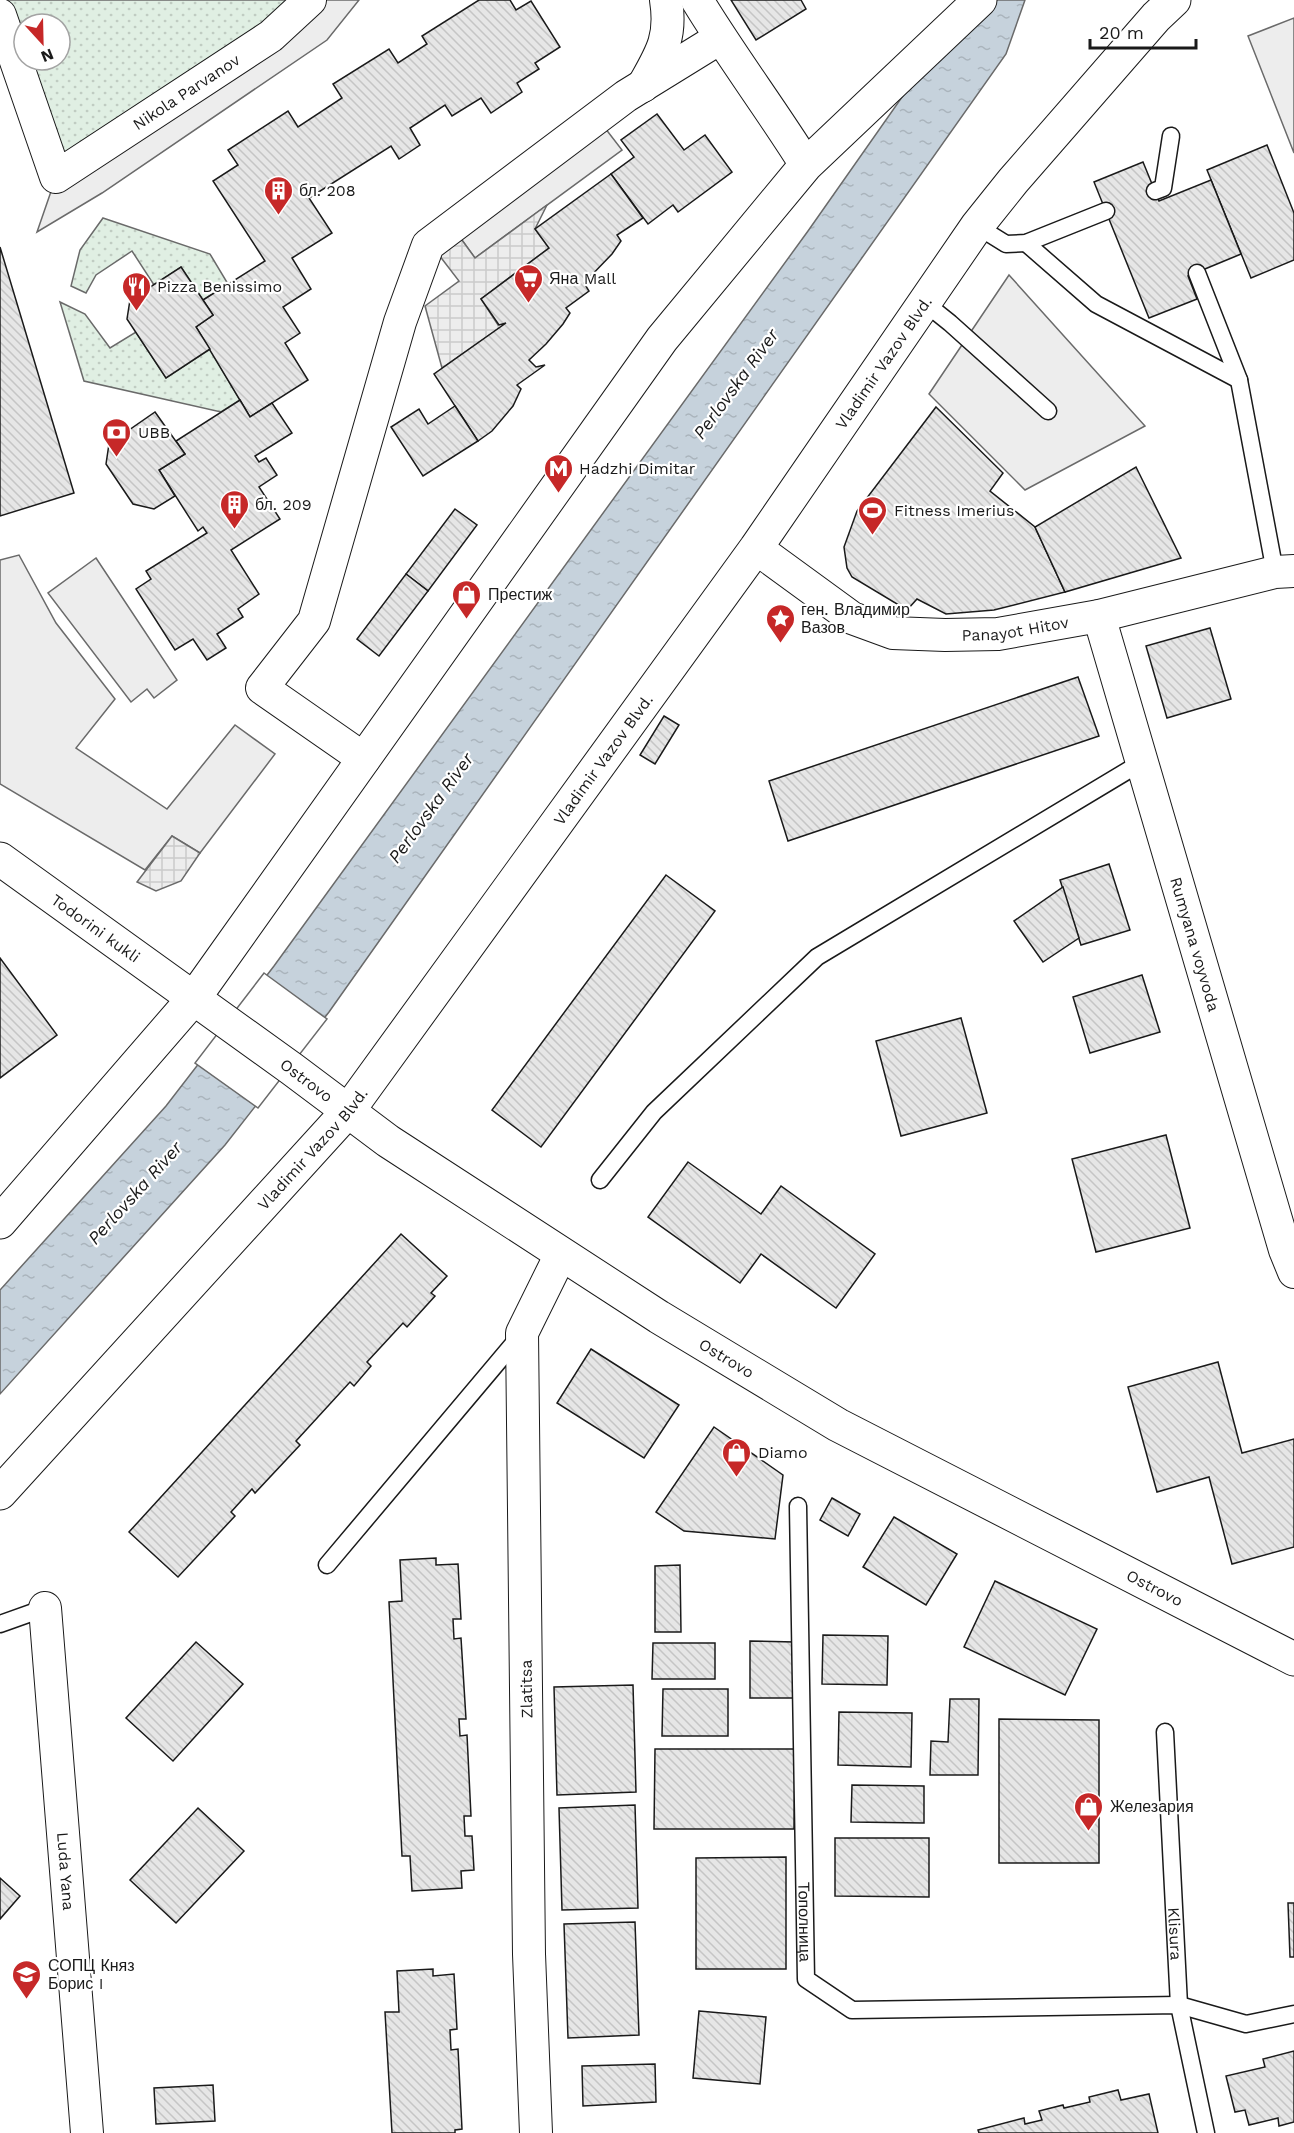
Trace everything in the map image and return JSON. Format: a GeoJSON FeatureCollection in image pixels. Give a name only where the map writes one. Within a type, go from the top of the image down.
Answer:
{"type":"FeatureCollection","features":[{"type":"Feature","properties":{"kind":"main road"},"geometry":{"type":"LineString","coordinates":[[0,1222],[194,998],[662,339],[806,165],[980,0]]}},
{"type":"Feature","properties":{"kind":"main road","name":"Vladimir Vazov Blvd."},"geometry":{"type":"LineString","coordinates":[[0,1492],[348,1111],[756,548],[977,226],[1020,172],[1156,17],[1174,0]]}},
{"type":"Feature","properties":{"kind":"main road","name":"Todorini kukli"},"geometry":{"type":"LineString","coordinates":[[0,859],[194,998]]}},
{"type":"Feature","properties":{"kind":"main road","name":"Ostrovo"},"geometry":{"type":"LineString","coordinates":[[194,998],[388,1141],[659,1317],[838,1425],[1294,1659]]}},
{"type":"Feature","properties":{"kind":"street","name":"Nikola Parvanov"},"geometry":{"type":"LineString","coordinates":[[0,15],[56,177],[271,36],[310,0]]}},
{"type":"Feature","properties":{"kind":"street"},"geometry":{"type":"LineString","coordinates":[[642,87],[662,53],[669,20],[666,0]]}},
{"type":"Feature","properties":{"kind":"street"},"geometry":{"type":"LineString","coordinates":[[697,0],[720,38],[784,128],[806,165]]}},
{"type":"Feature","properties":{"kind":"street"},"geometry":{"type":"LineString","coordinates":[[364,759],[262,688],[314,621],[400,322],[428,245],[626,96],[720,38]]}},
{"type":"Feature","properties":{"kind":"street","name":"Panayot Hitov"},"geometry":{"type":"LineString","coordinates":[[756,548],[852,618],[893,633],[998,634],[1099,616],[1285,572]]}},
{"type":"Feature","properties":{"kind":"street","name":"Rumyana voyvoda"},"geometry":{"type":"LineString","coordinates":[[1099,616],[1285,1250],[1294,1272]]}},
{"type":"Feature","properties":{"kind":"street","name":"Zlatitsa"},"geometry":{"type":"LineString","coordinates":[[536,2133],[529,1954],[522,1333],[561,1254]]}},
{"type":"Feature","properties":{"kind":"street","name":"Luda Yana"},"geometry":{"type":"LineString","coordinates":[[45,1608],[87,2133]]}},
{"type":"Feature","properties":{"kind":"lane"},"geometry":{"type":"LineString","coordinates":[[1162,192],[1172,136]]}},
{"type":"Feature","properties":{"kind":"lane"},"geometry":{"type":"LineString","coordinates":[[977,226],[1006,244],[1026,243],[1106,211]]}},
{"type":"Feature","properties":{"kind":"lane"},"geometry":{"type":"LineString","coordinates":[[1026,243],[1096,304],[1239,380]]}},
{"type":"Feature","properties":{"kind":"lane"},"geometry":{"type":"LineString","coordinates":[[1197,273],[1239,380],[1285,572]]}},
{"type":"Feature","properties":{"kind":"lane"},"geometry":{"type":"LineString","coordinates":[[925,303],[1048,411]]}},
{"type":"Feature","properties":{"kind":"lane"},"geometry":{"type":"LineString","coordinates":[[600,1180],[654,1112],[818,957],[1142,762]]}},
{"type":"Feature","properties":{"kind":"lane"},"geometry":{"type":"LineString","coordinates":[[327,1565],[522,1333]]}},
{"type":"Feature","properties":{"kind":"lane","name":"Тополница"},"geometry":{"type":"LineString","coordinates":[[798,1506],[806,1979],[852,2010],[1179,2005],[1246,2024],[1294,2014]]}},
{"type":"Feature","properties":{"kind":"lane"},"geometry":{"type":"LineString","coordinates":[[0,1623],[45,1608]]}},
{"type":"Feature","properties":{"kind":"lane","name":"Klisura"},"geometry":{"type":"LineString","coordinates":[[1165,1732],[1179,2005],[1206,2133]]}},
{"type":"Feature","properties":{"kind":"green space"},"geometry":{"type":"Polygon","coordinates":[[[0,0],[310,0],[56,177],[23,72],[72,72],[72,12],[12,12],[12,38],[0,0]]]}},
{"type":"Feature","properties":{"kind":"green space"},"geometry":{"type":"Polygon","coordinates":[[[103,218],[210,254],[228,284],[203,300],[181,267],[154,285],[132,251],[96,275],[86,293],[71,286],[80,250],[103,218]]]}},
{"type":"Feature","properties":{"kind":"green space"},"geometry":{"type":"Polygon","coordinates":[[[60,302],[85,314],[110,348],[136,332],[166,378],[210,349],[240,400],[221,412],[84,381],[60,302]]]}},
{"type":"Feature","properties":{"kind":"shaded area"},"geometry":{"type":"Polygon","coordinates":[[[310,0],[359,0],[327,40],[102,193],[37,232],[56,177],[310,0]]]}},
{"type":"Feature","properties":{"kind":"shaded area"},"geometry":{"type":"Polygon","coordinates":[[[1294,18],[1294,153],[1248,36],[1294,18]]]}},
{"type":"Feature","properties":{"kind":"shaded area"},"geometry":{"type":"Polygon","coordinates":[[[605,128],[622,150],[475,258],[459,236],[605,128]]]}},
{"type":"Feature","properties":{"kind":"shaded area"},"geometry":{"type":"Polygon","coordinates":[[[547,205],[535,229],[549,248],[481,299],[498,325],[506,323],[442,368],[425,306],[459,281],[439,255],[459,236],[475,258],[547,205]]]}},
{"type":"Feature","properties":{"kind":"shaded area"},"geometry":{"type":"Polygon","coordinates":[[[1009,275],[1145,426],[1025,490],[929,394],[1009,275]]]}},
{"type":"Feature","properties":{"kind":"shaded area"},"geometry":{"type":"Polygon","coordinates":[[[19,555],[56,623],[115,699],[76,748],[167,809],[235,725],[275,754],[200,853],[172,836],[145,870],[0,784],[0,560],[19,555]]]}},
{"type":"Feature","properties":{"kind":"shaded area"},"geometry":{"type":"Polygon","coordinates":[[[96,558],[177,680],[154,698],[147,689],[131,702],[48,593],[96,558]]]}},
{"type":"Feature","properties":{"kind":"shaded area"},"geometry":{"type":"Polygon","coordinates":[[[172,836],[200,853],[181,881],[156,891],[137,882],[172,836]]]}},
{"type":"Feature","properties":{"kind":"water","name":"Perlovska River"},"geometry":{"type":"Polygon","coordinates":[[[964,0],[1025,0],[1006,54],[329,1012],[225,1145],[0,1394],[0,1290],[166,1106],[274,966],[808,231],[959,16],[964,0]]]}},
{"type":"Feature","properties":{"kind":"pier"},"geometry":{"type":"Polygon","coordinates":[[[264,973],[327,1019],[258,1108],[195,1063],[264,973]]]}},
{"type":"Feature","properties":{"kind":"building","name":"бл. 208"},"geometry":{"type":"Polygon","coordinates":[[[479,0],[510,0],[516,10],[531,1],[560,47],[535,63],[539,69],[517,83],[522,92],[491,113],[481,98],[452,116],[445,105],[410,128],[420,145],[399,159],[391,146],[309,198],[332,233],[292,258],[311,289],[283,307],[300,333],[285,343],[308,380],[250,417],[196,327],[213,315],[203,300],[265,261],[213,181],[238,165],[228,150],[288,111],[298,127],[342,98],[333,84],[389,49],[398,63],[427,44],[422,36],[479,0]]]}},
{"type":"Feature","properties":{"kind":"building"},"geometry":{"type":"Polygon","coordinates":[[[731,0],[801,0],[806,9],[756,40],[731,0]]]}},
{"type":"Feature","properties":{"kind":"building"},"geometry":{"type":"Polygon","coordinates":[[[657,114],[684,150],[705,135],[732,172],[678,212],[673,205],[648,224],[611,174],[634,157],[621,140],[657,114]]]}},
{"type":"Feature","properties":{"kind":"building"},"geometry":{"type":"Polygon","coordinates":[[[1267,145],[1294,213],[1294,260],[1251,278],[1207,170],[1267,145]]]}},
{"type":"Feature","properties":{"kind":"building"},"geometry":{"type":"Polygon","coordinates":[[[1143,162],[1159,201],[1211,180],[1241,254],[1188,276],[1197,299],[1149,318],[1094,182],[1143,162]]]}},
{"type":"Feature","properties":{"kind":"building","name":"Яна Mall"},"geometry":{"type":"Polygon","coordinates":[[[611,174],[643,218],[617,235],[621,241],[612,254],[584,283],[589,291],[566,308],[570,313],[563,324],[529,360],[536,367],[545,365],[517,385],[521,389],[513,406],[492,431],[478,441],[434,374],[506,323],[499,325],[481,299],[549,248],[535,229],[611,174]]]}},
{"type":"Feature","properties":{"kind":"building"},"geometry":{"type":"Polygon","coordinates":[[[0,247],[74,493],[0,516],[0,247]]]}},
{"type":"Feature","properties":{"kind":"building"},"geometry":{"type":"Polygon","coordinates":[[[181,267],[213,315],[196,327],[210,349],[166,378],[127,319],[130,300],[181,267]]]}},
{"type":"Feature","properties":{"kind":"building","name":"бл. 209"},"geometry":{"type":"Polygon","coordinates":[[[240,400],[250,417],[272,403],[292,433],[255,456],[259,462],[266,458],[277,475],[259,487],[280,519],[231,550],[259,594],[238,609],[243,617],[217,634],[226,648],[207,660],[193,639],[175,650],[136,589],[151,579],[146,571],[207,533],[203,527],[198,531],[159,470],[185,454],[176,441],[240,400]]]}},
{"type":"Feature","properties":{"kind":"building"},"geometry":{"type":"Polygon","coordinates":[[[455,406],[478,441],[423,476],[391,427],[419,409],[428,424],[455,406]]]}},
{"type":"Feature","properties":{"kind":"building"},"geometry":{"type":"Polygon","coordinates":[[[936,407],[1003,473],[990,491],[1035,527],[1065,592],[994,610],[946,614],[917,599],[907,610],[852,577],[847,568],[844,547],[857,511],[936,407]]]}},
{"type":"Feature","properties":{"kind":"building"},"geometry":{"type":"Polygon","coordinates":[[[155,412],[185,454],[159,470],[175,496],[154,509],[133,504],[106,464],[109,444],[155,412]]]}},
{"type":"Feature","properties":{"kind":"building"},"geometry":{"type":"Polygon","coordinates":[[[1136,467],[1181,558],[1065,592],[1035,527],[1136,467]]]}},
{"type":"Feature","properties":{"kind":"building"},"geometry":{"type":"Polygon","coordinates":[[[455,509],[477,525],[428,591],[406,574],[455,509]]]}},
{"type":"Feature","properties":{"kind":"building"},"geometry":{"type":"Polygon","coordinates":[[[406,574],[428,591],[379,656],[357,639],[406,574]]]}},
{"type":"Feature","properties":{"kind":"building"},"geometry":{"type":"Polygon","coordinates":[[[1210,628],[1231,699],[1167,718],[1146,646],[1210,628]]]}},
{"type":"Feature","properties":{"kind":"building"},"geometry":{"type":"Polygon","coordinates":[[[1078,677],[1099,736],[788,841],[769,781],[1078,677]]]}},
{"type":"Feature","properties":{"kind":"building"},"geometry":{"type":"Polygon","coordinates":[[[664,716],[679,725],[655,764],[640,755],[664,716]]]}},
{"type":"Feature","properties":{"kind":"building"},"geometry":{"type":"Polygon","coordinates":[[[1109,864],[1130,930],[1081,945],[1060,880],[1109,864]]]}},
{"type":"Feature","properties":{"kind":"building"},"geometry":{"type":"Polygon","coordinates":[[[666,875],[715,911],[541,1147],[492,1110],[666,875]]]}},
{"type":"Feature","properties":{"kind":"building"},"geometry":{"type":"Polygon","coordinates":[[[1063,887],[1079,938],[1043,962],[1014,921],[1063,887]]]}},
{"type":"Feature","properties":{"kind":"building"},"geometry":{"type":"Polygon","coordinates":[[[0,958],[57,1035],[0,1078],[0,958]]]}},
{"type":"Feature","properties":{"kind":"building"},"geometry":{"type":"Polygon","coordinates":[[[1142,975],[1160,1032],[1090,1053],[1073,997],[1142,975]]]}},
{"type":"Feature","properties":{"kind":"building"},"geometry":{"type":"Polygon","coordinates":[[[961,1018],[987,1113],[901,1136],[876,1041],[961,1018]]]}},
{"type":"Feature","properties":{"kind":"building"},"geometry":{"type":"Polygon","coordinates":[[[1166,1135],[1190,1228],[1096,1252],[1072,1159],[1166,1135]]]}},
{"type":"Feature","properties":{"kind":"building"},"geometry":{"type":"Polygon","coordinates":[[[688,1162],[761,1214],[781,1186],[875,1254],[836,1308],[761,1254],[740,1283],[648,1217],[688,1162]]]}},
{"type":"Feature","properties":{"kind":"building"},"geometry":{"type":"Polygon","coordinates":[[[401,1234],[447,1276],[431,1293],[435,1296],[407,1327],[403,1323],[367,1362],[371,1366],[354,1386],[350,1382],[296,1441],[300,1445],[255,1493],[252,1489],[231,1512],[235,1516],[178,1577],[129,1532],[401,1234]]]}},
{"type":"Feature","properties":{"kind":"building"},"geometry":{"type":"Polygon","coordinates":[[[591,1349],[679,1405],[644,1458],[557,1403],[591,1349]]]}},
{"type":"Feature","properties":{"kind":"building"},"geometry":{"type":"Polygon","coordinates":[[[1218,1362],[1242,1453],[1294,1439],[1294,1547],[1232,1564],[1209,1477],[1157,1492],[1128,1387],[1218,1362]]]}},
{"type":"Feature","properties":{"kind":"building"},"geometry":{"type":"Polygon","coordinates":[[[714,1427],[783,1475],[775,1539],[684,1531],[656,1512],[714,1427]]]}},
{"type":"Feature","properties":{"kind":"building"},"geometry":{"type":"Polygon","coordinates":[[[832,1498],[860,1514],[848,1536],[820,1520],[832,1498]]]}},
{"type":"Feature","properties":{"kind":"building"},"geometry":{"type":"Polygon","coordinates":[[[894,1517],[957,1554],[926,1605],[863,1567],[894,1517]]]}},
{"type":"Feature","properties":{"kind":"building"},"geometry":{"type":"Polygon","coordinates":[[[436,1558],[436,1565],[458,1564],[461,1619],[453,1619],[454,1639],[461,1638],[466,1719],[459,1719],[460,1736],[467,1735],[471,1816],[464,1816],[465,1836],[472,1836],[474,1870],[461,1871],[462,1888],[412,1891],[410,1856],[402,1856],[389,1602],[402,1601],[400,1560],[436,1558]]]}},
{"type":"Feature","properties":{"kind":"building"},"geometry":{"type":"Polygon","coordinates":[[[680,1565],[681,1632],[655,1632],[655,1566],[680,1565]]]}},
{"type":"Feature","properties":{"kind":"building"},"geometry":{"type":"Polygon","coordinates":[[[995,1581],[1097,1629],[1065,1695],[964,1647],[995,1581]]]}},
{"type":"Feature","properties":{"kind":"building"},"geometry":{"type":"Polygon","coordinates":[[[823,1635],[888,1636],[887,1685],[822,1684],[823,1635]]]}},
{"type":"Feature","properties":{"kind":"building"},"geometry":{"type":"Polygon","coordinates":[[[750,1641],[795,1642],[795,1698],[750,1698],[750,1641]]]}},
{"type":"Feature","properties":{"kind":"building"},"geometry":{"type":"Polygon","coordinates":[[[196,1642],[243,1684],[173,1761],[126,1718],[196,1642]]]}},
{"type":"Feature","properties":{"kind":"building"},"geometry":{"type":"Polygon","coordinates":[[[653,1643],[715,1643],[715,1679],[652,1679],[653,1643]]]}},
{"type":"Feature","properties":{"kind":"building"},"geometry":{"type":"Polygon","coordinates":[[[633,1685],[636,1792],[557,1795],[554,1687],[633,1685]]]}},
{"type":"Feature","properties":{"kind":"building"},"geometry":{"type":"Polygon","coordinates":[[[663,1689],[728,1689],[728,1736],[662,1736],[663,1689]]]}},
{"type":"Feature","properties":{"kind":"building"},"geometry":{"type":"Polygon","coordinates":[[[950,1699],[979,1699],[978,1775],[930,1775],[931,1741],[948,1742],[950,1699]]]}},
{"type":"Feature","properties":{"kind":"building"},"geometry":{"type":"Polygon","coordinates":[[[839,1712],[912,1713],[911,1767],[838,1765],[839,1712]]]}},
{"type":"Feature","properties":{"kind":"building"},"geometry":{"type":"Polygon","coordinates":[[[999,1719],[1099,1720],[1099,1863],[999,1863],[999,1719]]]}},
{"type":"Feature","properties":{"kind":"building"},"geometry":{"type":"Polygon","coordinates":[[[655,1749],[795,1749],[794,1829],[654,1829],[655,1749]]]}},
{"type":"Feature","properties":{"kind":"building"},"geometry":{"type":"Polygon","coordinates":[[[852,1785],[924,1786],[924,1823],[851,1822],[852,1785]]]}},
{"type":"Feature","properties":{"kind":"building"},"geometry":{"type":"Polygon","coordinates":[[[635,1805],[638,1908],[562,1910],[559,1808],[635,1805]]]}},
{"type":"Feature","properties":{"kind":"building"},"geometry":{"type":"Polygon","coordinates":[[[198,1808],[244,1851],[176,1923],[130,1880],[198,1808]]]}},
{"type":"Feature","properties":{"kind":"building"},"geometry":{"type":"Polygon","coordinates":[[[835,1838],[929,1838],[929,1897],[835,1896],[835,1838]]]}},
{"type":"Feature","properties":{"kind":"building"},"geometry":{"type":"Polygon","coordinates":[[[786,1857],[786,1969],[696,1969],[696,1858],[786,1857]]]}},
{"type":"Feature","properties":{"kind":"building"},"geometry":{"type":"Polygon","coordinates":[[[0,1878],[20,1896],[0,1919],[0,1878]]]}},
{"type":"Feature","properties":{"kind":"building"},"geometry":{"type":"Polygon","coordinates":[[[1288,1903],[1294,1903],[1294,1957],[1290,1957],[1288,1903]]]}},
{"type":"Feature","properties":{"kind":"building"},"geometry":{"type":"Polygon","coordinates":[[[635,1922],[639,2035],[568,2038],[564,1924],[635,1922]]]}},
{"type":"Feature","properties":{"kind":"building"},"geometry":{"type":"Polygon","coordinates":[[[433,1969],[433,1976],[454,1974],[457,2029],[450,2030],[451,2050],[458,2049],[462,2129],[455,2130],[455,2133],[392,2133],[385,2012],[399,2012],[397,1971],[433,1969]]]}},
{"type":"Feature","properties":{"kind":"building"},"geometry":{"type":"Polygon","coordinates":[[[699,2011],[766,2017],[760,2084],[693,2078],[699,2011]]]}},
{"type":"Feature","properties":{"kind":"building"},"geometry":{"type":"Polygon","coordinates":[[[1294,2051],[1294,2122],[1279,2126],[1278,2118],[1249,2125],[1245,2110],[1235,2112],[1226,2076],[1265,2067],[1263,2059],[1294,2051]]]}},
{"type":"Feature","properties":{"kind":"building"},"geometry":{"type":"Polygon","coordinates":[[[655,2064],[656,2102],[583,2106],[582,2066],[655,2064]]]}},
{"type":"Feature","properties":{"kind":"building"},"geometry":{"type":"Polygon","coordinates":[[[213,2085],[215,2121],[156,2124],[154,2088],[213,2085]]]}},
{"type":"Feature","properties":{"kind":"building"},"geometry":{"type":"Polygon","coordinates":[[[1118,2090],[1121,2100],[1149,2094],[1158,2133],[979,2133],[978,2130],[1024,2118],[1025,2124],[1042,2120],[1039,2111],[1090,2102],[1089,2097],[1118,2090]]]}},
{"type":"Feature","properties":{"kind":"place","name":"бл. 208"},"geometry":{"type":"Point","coordinates":[278,216]}},
{"type":"Feature","properties":{"kind":"place","name":"Яна Mall"},"geometry":{"type":"Point","coordinates":[528,304]}},
{"type":"Feature","properties":{"kind":"place","name":"Pizza Benissimo"},"geometry":{"type":"Point","coordinates":[136,312]}},
{"type":"Feature","properties":{"kind":"place","name":"UBB"},"geometry":{"type":"Point","coordinates":[117,458]}},
{"type":"Feature","properties":{"kind":"place","name":"Hadzhi Dimitar"},"geometry":{"type":"Point","coordinates":[558,494]}},
{"type":"Feature","properties":{"kind":"place","name":"бл. 209"},"geometry":{"type":"Point","coordinates":[234,530]}},
{"type":"Feature","properties":{"kind":"place","name":"Fitness Imerius"},"geometry":{"type":"Point","coordinates":[873,536]}},
{"type":"Feature","properties":{"kind":"place","name":"Престиж"},"geometry":{"type":"Point","coordinates":[467,620]}},
{"type":"Feature","properties":{"kind":"place","name":"ген. Владимир Вазов"},"geometry":{"type":"Point","coordinates":[780,644]}},
{"type":"Feature","properties":{"kind":"place","name":"Diamo"},"geometry":{"type":"Point","coordinates":[737,1478]}},
{"type":"Feature","properties":{"kind":"place","name":"Железария"},"geometry":{"type":"Point","coordinates":[1089,1832]}},
{"type":"Feature","properties":{"kind":"place","name":"СОПЦ Княз Борис I"},"geometry":{"type":"Point","coordinates":[27,2000]}}]}
